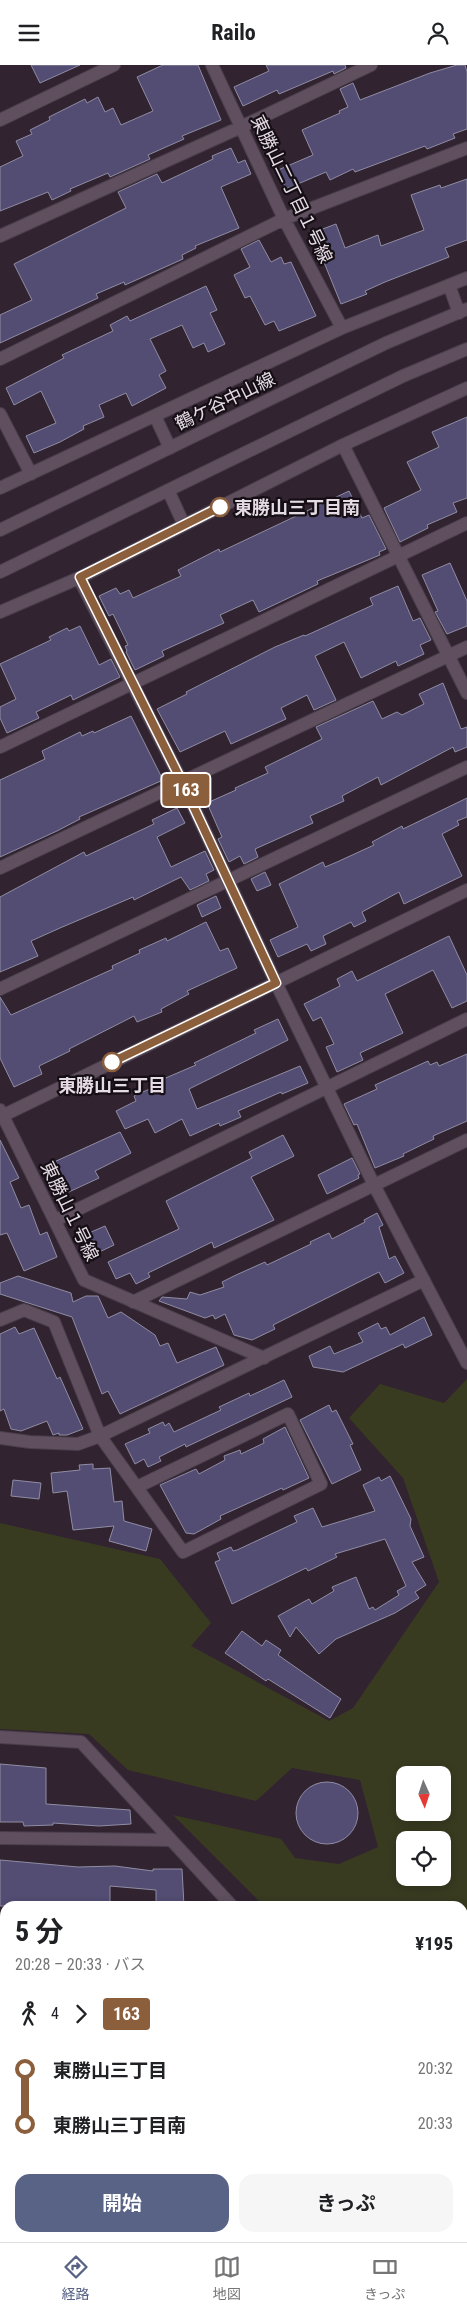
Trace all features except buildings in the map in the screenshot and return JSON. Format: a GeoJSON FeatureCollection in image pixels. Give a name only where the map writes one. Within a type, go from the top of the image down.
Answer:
{"type":"FeatureCollection","features":[{"type":"Feature","properties":{"kind":"street"},"geometry":{"type":"LineString","coordinates":[[0,120],[114,65]]}},
{"type":"Feature","properties":{"kind":"street","name":"東勝山二丁目１号線"},"geometry":{"type":"LineString","coordinates":[[212,65],[284,219],[342,328]]}},
{"type":"Feature","properties":{"kind":"street"},"geometry":{"type":"LineString","coordinates":[[0,236],[241,127],[371,65]]}},
{"type":"Feature","properties":{"kind":"street"},"geometry":{"type":"LineString","coordinates":[[0,359],[284,219],[467,148]]}},
{"type":"Feature","properties":{"kind":"street"},"geometry":{"type":"LineString","coordinates":[[0,488],[342,328],[467,278]]}},
{"type":"Feature","properties":{"kind":"street"},"geometry":{"type":"LineString","coordinates":[[449,285],[463,311]]}},
{"type":"Feature","properties":{"kind":"street","name":"鶴ケ谷中山線"},"geometry":{"type":"LineString","coordinates":[[0,530],[386,343],[463,311]]}},
{"type":"Feature","properties":{"kind":"street"},"geometry":{"type":"LineString","coordinates":[[0,572],[404,376],[467,349]]}},
{"type":"Feature","properties":{"kind":"street"},"geometry":{"type":"LineString","coordinates":[[0,612],[80,577],[343,445],[467,388]]}},
{"type":"Feature","properties":{"kind":"street"},"geometry":{"type":"LineString","coordinates":[[0,413],[31,474]]}},
{"type":"Feature","properties":{"kind":"street"},"geometry":{"type":"LineString","coordinates":[[155,416],[170,448]]}},
{"type":"Feature","properties":{"kind":"street"},"geometry":{"type":"LineString","coordinates":[[343,445],[467,693]]}},
{"type":"Feature","properties":{"kind":"street"},"geometry":{"type":"LineString","coordinates":[[168,490],[184,525]]}},
{"type":"Feature","properties":{"kind":"street"},"geometry":{"type":"LineString","coordinates":[[0,747],[467,523]]}},
{"type":"Feature","properties":{"kind":"street"},"geometry":{"type":"LineString","coordinates":[[80,577],[182,782],[276,983],[374,1185],[467,1363]]}},
{"type":"Feature","properties":{"kind":"street"},"geometry":{"type":"LineString","coordinates":[[0,868],[467,647]]}},
{"type":"Feature","properties":{"kind":"street"},"geometry":{"type":"LineString","coordinates":[[0,989],[467,767]]}},
{"type":"Feature","properties":{"kind":"street"},"geometry":{"type":"LineString","coordinates":[[1,1114],[467,890]]}},
{"type":"Feature","properties":{"kind":"street"},"geometry":{"type":"LineString","coordinates":[[56,1220],[467,1019]]}},
{"type":"Feature","properties":{"kind":"street","name":"東勝山１号線"},"geometry":{"type":"LineString","coordinates":[[1,1114],[56,1220],[84,1280],[264,1358]]}},
{"type":"Feature","properties":{"kind":"street"},"geometry":{"type":"LineString","coordinates":[[133,1301],[467,1140]]}},
{"type":"Feature","properties":{"kind":"street"},"geometry":{"type":"LineString","coordinates":[[0,1438],[30,1442],[78,1444],[100,1436],[424,1280]]}},
{"type":"Feature","properties":{"kind":"street"},"geometry":{"type":"LineString","coordinates":[[0,1320],[24,1309],[54,1322],[100,1436],[183,1552],[321,1483],[288,1414],[137,1487]]}},
{"type":"Feature","properties":{"kind":"street"},"geometry":{"type":"LineString","coordinates":[[0,1737],[81,1742],[227,1901]]}},
{"type":"Feature","properties":{"kind":"street"},"geometry":{"type":"LineString","coordinates":[[0,1838],[170,1840]]}},
{"type":"Feature","properties":{"kind":"green space"},"geometry":{"type":"Polygon","coordinates":[[[467,1379],[467,1901],[259,1901],[173,1815],[281,1839],[295,1858],[339,1864],[378,1847],[360,1780],[292,1768],[256,1801],[128,1770],[89,1734],[0,1729],[0,1523],[160,1559],[211,1623],[191,1646],[329,1721],[353,1708],[439,1582],[403,1478],[349,1418],[380,1384],[444,1403],[467,1379]]]}},
{"type":"Feature","properties":{"kind":"bus line","name":"163"},"geometry":{"type":"LineString","coordinates":[[112,1062],[276,983],[182,782],[80,577],[220,507]]}},
{"type":"Feature","properties":{"kind":"place","name":"東勝山三丁目南"},"geometry":{"type":"Point","coordinates":[220,507]}},
{"type":"Feature","properties":{"kind":"place","name":"東勝山三丁目"},"geometry":{"type":"Point","coordinates":[112,1062]}}]}
